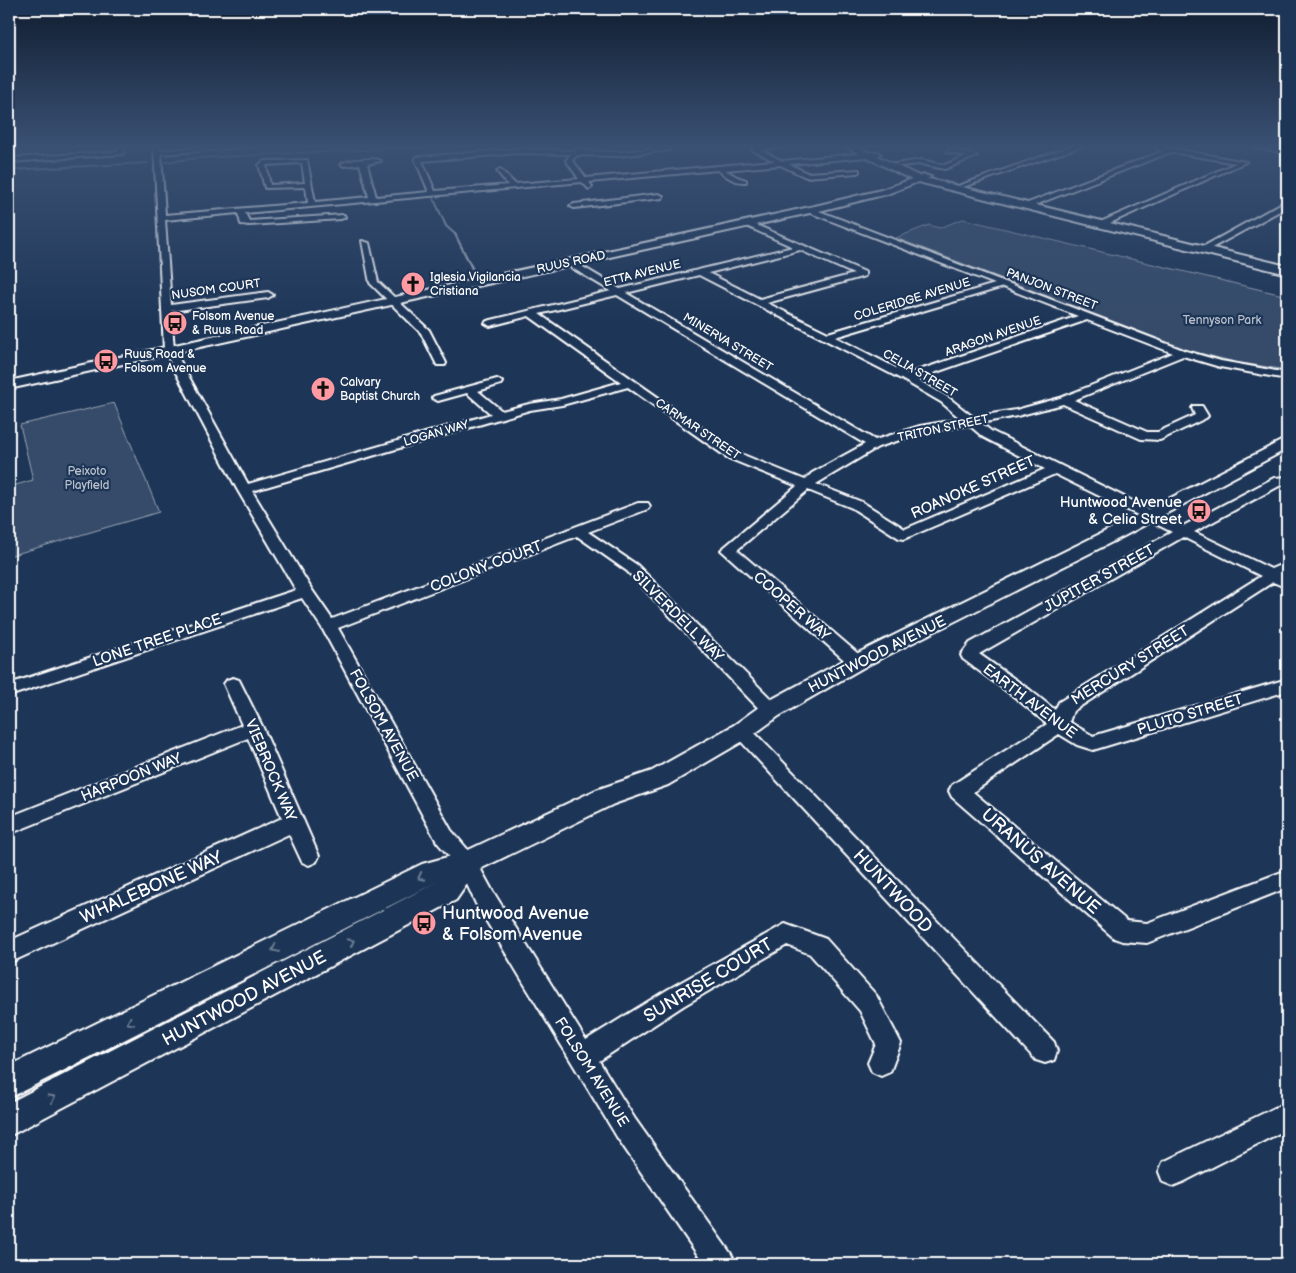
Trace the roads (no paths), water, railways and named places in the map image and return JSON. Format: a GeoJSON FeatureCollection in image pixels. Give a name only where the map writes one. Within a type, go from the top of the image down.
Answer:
{"type":"FeatureCollection","features":[{"type":"Feature","properties":{"kind":"main road"},"geometry":{"type":"LineString","coordinates":[[1034,205],[1287,270]]}},
{"type":"Feature","properties":{"kind":"main road"},"geometry":{"type":"LineString","coordinates":[[1206,248],[1287,265]]}},
{"type":"Feature","properties":{"kind":"street","name":"FOLSOM AVENUE"},"geometry":{"type":"LineString","coordinates":[[160,205],[169,350],[244,489],[305,592],[329,626],[444,836],[467,863],[484,897],[626,1128],[721,1264]]}},
{"type":"Feature","properties":{"kind":"street"},"geometry":{"type":"LineString","coordinates":[[161,218],[307,205]]}},
{"type":"Feature","properties":{"kind":"street"},"geometry":{"type":"LineString","coordinates":[[574,206],[578,205]]}},
{"type":"Feature","properties":{"kind":"street","name":"RUUS ROAD"},"geometry":{"type":"LineString","coordinates":[[9,386],[830,205]]}},
{"type":"Feature","properties":{"kind":"street"},"geometry":{"type":"LineString","coordinates":[[1105,223],[1145,205]]}},
{"type":"Feature","properties":{"kind":"street"},"geometry":{"type":"LineString","coordinates":[[1206,248],[1284,205]]}},
{"type":"Feature","properties":{"kind":"street","name":"PANJON STREET"},"geometry":{"type":"LineString","coordinates":[[811,210],[1182,352],[1220,364],[1287,376]]}},
{"type":"Feature","properties":{"kind":"street"},"geometry":{"type":"LineString","coordinates":[[241,211],[244,222],[249,223],[341,217]]}},
{"type":"Feature","properties":{"kind":"street"},"geometry":{"type":"LineString","coordinates":[[746,224],[862,274],[759,302]]}},
{"type":"Feature","properties":{"kind":"street"},"geometry":{"type":"LineString","coordinates":[[365,243],[374,283],[425,332],[441,363]]}},
{"type":"Feature","properties":{"kind":"street","name":"ETTA AVENUE"},"geometry":{"type":"LineString","coordinates":[[490,323],[800,248]]}},
{"type":"Feature","properties":{"kind":"street","name":"MINERVA STREET"},"geometry":{"type":"LineString","coordinates":[[570,263],[874,444]]}},
{"type":"Feature","properties":{"kind":"street","name":"CELIA STREET"},"geometry":{"type":"LineString","coordinates":[[700,272],[907,378],[945,400],[987,434],[1055,470],[1150,516],[1282,574]]}},
{"type":"Feature","properties":{"kind":"street","name":"COLERIDGE AVENUE"},"geometry":{"type":"LineString","coordinates":[[826,337],[1005,284]]}},
{"type":"Feature","properties":{"kind":"street","name":"NUSOM COURT"},"geometry":{"type":"LineString","coordinates":[[166,309],[268,295]]}},
{"type":"Feature","properties":{"kind":"street","name":"CARMAR STREET"},"geometry":{"type":"LineString","coordinates":[[531,313],[732,455],[857,505],[904,535]]}},
{"type":"Feature","properties":{"kind":"street","name":"ARAGON AVENUE"},"geometry":{"type":"LineString","coordinates":[[907,378],[1088,316]]}},
{"type":"Feature","properties":{"kind":"street","name":"TRITON STREET"},"geometry":{"type":"LineString","coordinates":[[728,550],[817,476],[874,444],[920,430],[1017,413],[1064,400],[1182,352]]}},
{"type":"Feature","properties":{"kind":"street"},"geometry":{"type":"LineString","coordinates":[[438,398],[497,382]]}},
{"type":"Feature","properties":{"kind":"street","name":"LOGAN WAY"},"geometry":{"type":"LineString","coordinates":[[244,489],[498,415],[529,407],[562,402],[629,383]]}},
{"type":"Feature","properties":{"kind":"street"},"geometry":{"type":"LineString","coordinates":[[470,390],[498,415]]}},
{"type":"Feature","properties":{"kind":"street"},"geometry":{"type":"LineString","coordinates":[[1064,400],[1145,436],[1160,436],[1202,416],[1198,408]]}},
{"type":"Feature","properties":{"kind":"street","name":"HUNTWOOD AVENUE"},"geometry":{"type":"LineString","coordinates":[[9,1082],[431,872],[467,863],[605,797],[660,778],[742,731],[771,710],[857,662],[1150,516],[1287,443]]}},
{"type":"Feature","properties":{"kind":"street","name":"ROANOKE STREET"},"geometry":{"type":"LineString","coordinates":[[904,535],[1055,470]]}},
{"type":"Feature","properties":{"kind":"street","name":"JUPITER STREET"},"geometry":{"type":"LineString","coordinates":[[969,655],[976,647],[1184,531],[1279,482],[1287,481]]}},
{"type":"Feature","properties":{"kind":"street","name":"COLONY COURT"},"geometry":{"type":"LineString","coordinates":[[329,626],[643,506]]}},
{"type":"Feature","properties":{"kind":"street","name":"SILVERDELL WAY"},"geometry":{"type":"LineString","coordinates":[[578,531],[632,568],[771,710]]}},
{"type":"Feature","properties":{"kind":"street","name":"COOPER WAY"},"geometry":{"type":"LineString","coordinates":[[728,550],[857,662]]}},
{"type":"Feature","properties":{"kind":"street","name":"MERCURY STREET"},"geometry":{"type":"LineString","coordinates":[[1059,725],[1065,706],[1282,574]]}},
{"type":"Feature","properties":{"kind":"street","name":"LONE TREE PLACE"},"geometry":{"type":"LineString","coordinates":[[9,690],[305,592]]}},
{"type":"Feature","properties":{"kind":"street","name":"EARTH AVENUE"},"geometry":{"type":"LineString","coordinates":[[969,655],[1033,701],[1059,725],[1080,740],[1093,743]]}},
{"type":"Feature","properties":{"kind":"street","name":"VIEBROCK WAY"},"geometry":{"type":"LineString","coordinates":[[233,684],[309,856]]}},
{"type":"Feature","properties":{"kind":"street","name":"PLUTO STREET"},"geometry":{"type":"LineString","coordinates":[[1093,743],[1287,685]]}},
{"type":"Feature","properties":{"kind":"street","name":"URANUS AVENUE"},"geometry":{"type":"LineString","coordinates":[[1059,725],[959,791],[1122,931],[1147,933],[1287,879]]}},
{"type":"Feature","properties":{"kind":"street","name":"HARPOON WAY"},"geometry":{"type":"LineString","coordinates":[[9,826],[254,728]]}},
{"type":"Feature","properties":{"kind":"street","name":"HUNTWOOD"},"geometry":{"type":"LineString","coordinates":[[742,731],[1045,1051]]}},
{"type":"Feature","properties":{"kind":"street","name":"WHALEBONE WAY"},"geometry":{"type":"LineString","coordinates":[[9,952],[294,822]]}},
{"type":"Feature","properties":{"kind":"street","name":"HUNTWOOD AVENUE"},"geometry":{"type":"LineString","coordinates":[[9,1120],[446,892],[467,863]]}},
{"type":"Feature","properties":{"kind":"street","name":"SUNRISE COURT"},"geometry":{"type":"LineString","coordinates":[[582,1057],[676,998],[785,934],[818,946],[868,1003],[889,1043],[881,1063]]}},
{"type":"Feature","properties":{"kind":"street"},"geometry":{"type":"LineString","coordinates":[[1173,1172],[1287,1115]]}},
{"type":"Feature","properties":{"kind":"waterway"},"geometry":{"type":"LineString","coordinates":[[437,205],[446,226],[455,234]]}},
{"type":"Feature","properties":{"kind":"waterway"},"geometry":{"type":"LineString","coordinates":[[455,234],[476,276]]}},
{"type":"Feature","properties":{"kind":"place","name":"Iglesia Vigilancia Cristiana"},"geometry":{"type":"Point","coordinates":[413,284]}},
{"type":"Feature","properties":{"kind":"place","name":"Folsom Avenue & Ruus Road"},"geometry":{"type":"Point","coordinates":[175,323]}},
{"type":"Feature","properties":{"kind":"place","name":"Ruus Road & Folsom Avenue"},"geometry":{"type":"Point","coordinates":[106,361]}},
{"type":"Feature","properties":{"kind":"place","name":"Calvary Baptist Church"},"geometry":{"type":"Point","coordinates":[323,389]}},
{"type":"Feature","properties":{"kind":"place","name":"Huntwood Avenue & Celia Street"},"geometry":{"type":"Point","coordinates":[1199,511]}},
{"type":"Feature","properties":{"kind":"place","name":"Huntwood Avenue & Folsom Avenue"},"geometry":{"type":"Point","coordinates":[424,923]}},
{"type":"Feature","properties":{"kind":"park label","name":"Tennyson Park"},"geometry":{"type":"Point","coordinates":[1222,320]}},
{"type":"Feature","properties":{"kind":"park label","name":"Peixoto Playfield"},"geometry":{"type":"Point","coordinates":[87,478]}}]}
